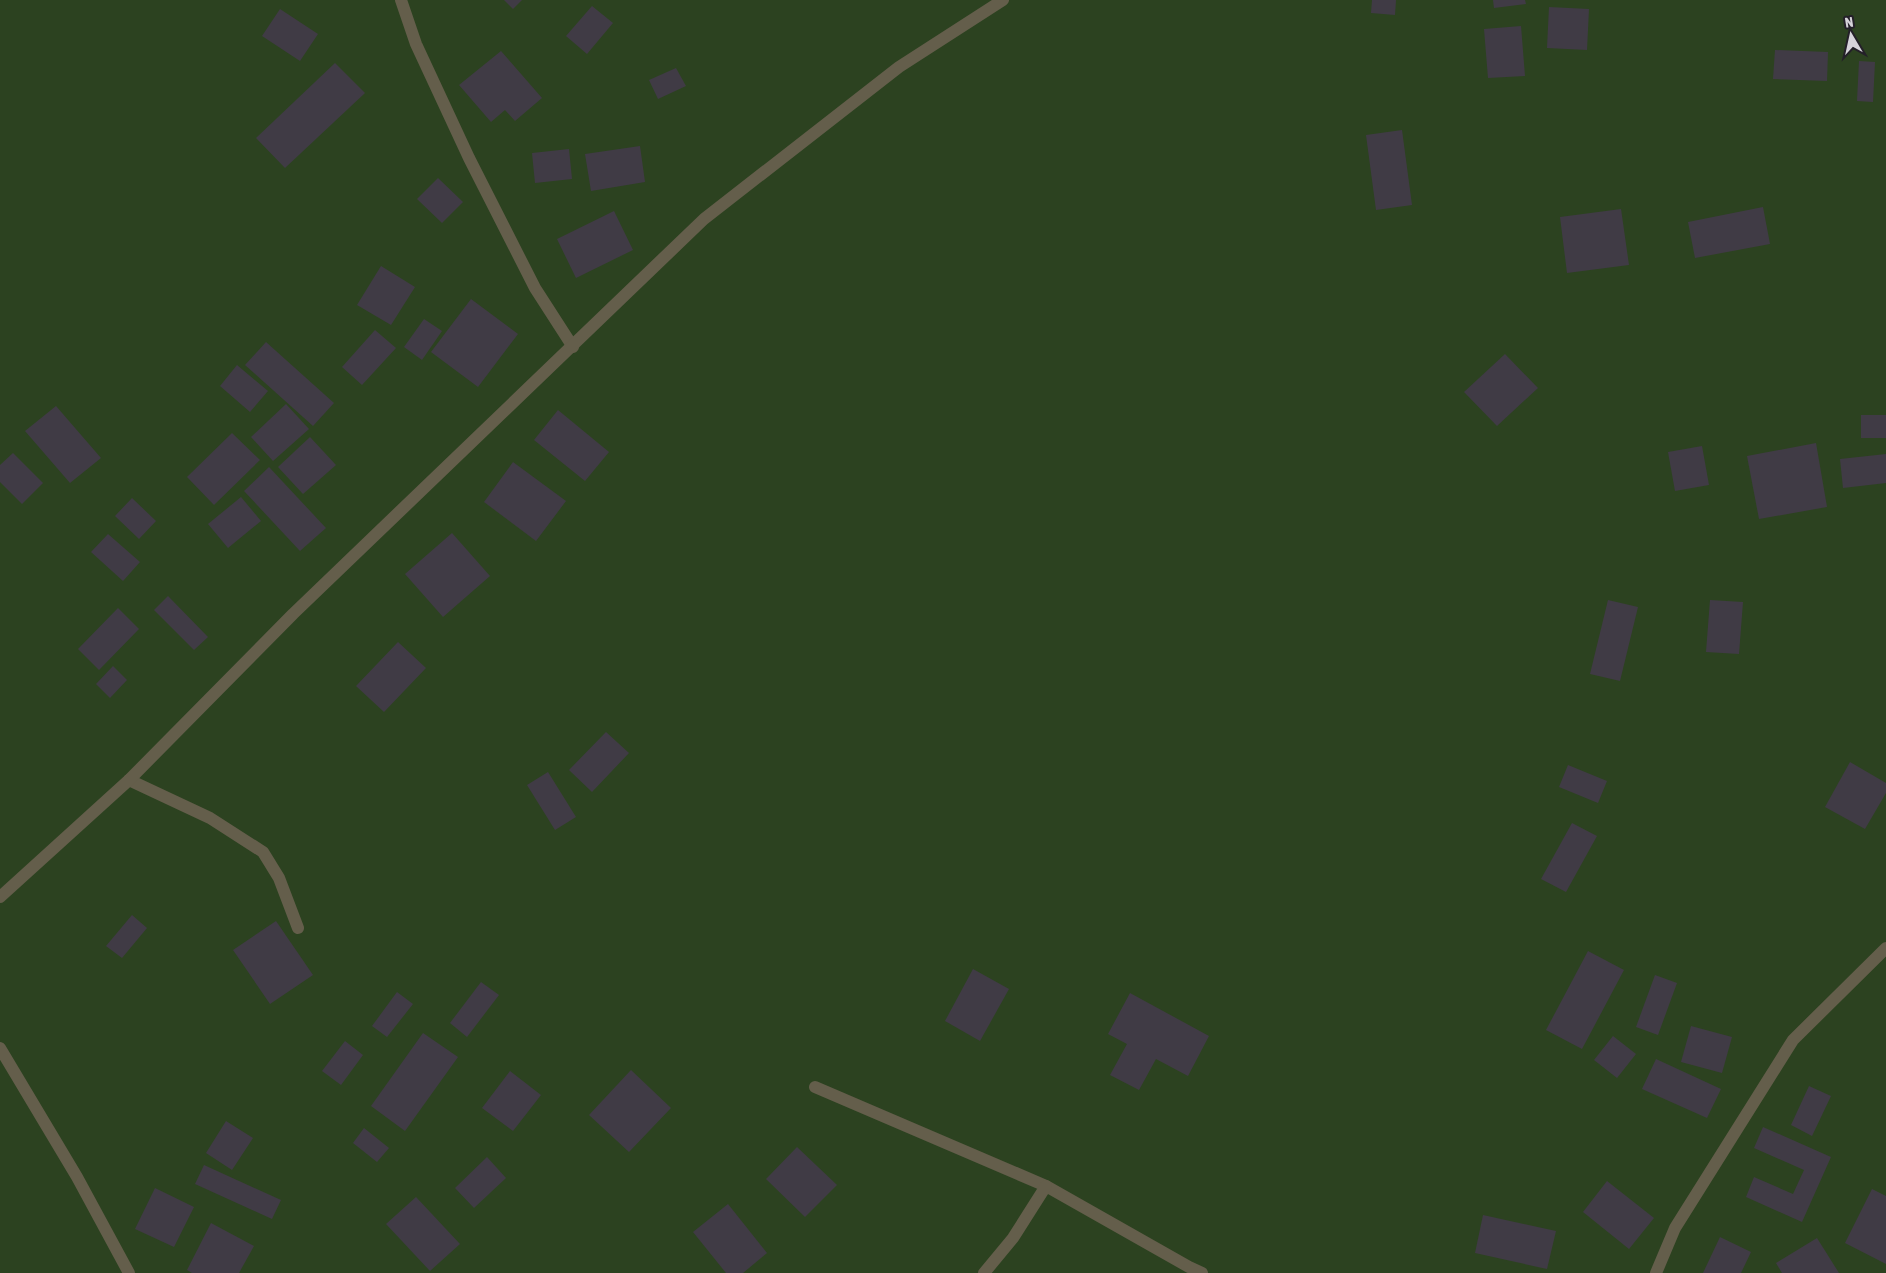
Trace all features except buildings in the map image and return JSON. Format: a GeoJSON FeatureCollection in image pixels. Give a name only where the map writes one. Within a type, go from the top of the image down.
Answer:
{"type":"FeatureCollection","features":[{"type":"Feature","properties":{"kind":"street"},"geometry":{"type":"LineString","coordinates":[[401,0],[416,44],[469,158],[535,288],[573,347]]}},
{"type":"Feature","properties":{"kind":"street"},"geometry":{"type":"LineString","coordinates":[[0,897],[129,780],[293,614],[573,347],[704,219],[899,67],[1002,0]]}},
{"type":"Feature","properties":{"kind":"street"},"geometry":{"type":"LineString","coordinates":[[129,780],[210,818],[263,852],[280,878],[298,928]]}},
{"type":"Feature","properties":{"kind":"street"},"geometry":{"type":"LineString","coordinates":[[1656,1273],[1675,1228],[1793,1040],[1886,948]]}},
{"type":"Feature","properties":{"kind":"street"},"geometry":{"type":"LineString","coordinates":[[0,1048],[77,1177],[128,1273]]}},
{"type":"Feature","properties":{"kind":"street"},"geometry":{"type":"LineString","coordinates":[[815,1087],[1046,1186],[1188,1270],[1202,1273]]}},
{"type":"Feature","properties":{"kind":"street"},"geometry":{"type":"LineString","coordinates":[[984,1273],[1013,1238],[1046,1186]]}},
{"type":"Feature","properties":{"kind":"green space"},"geometry":{"type":"Polygon","coordinates":[[[0,0],[1886,0],[1886,1273],[0,1273],[0,0]]]}}]}
